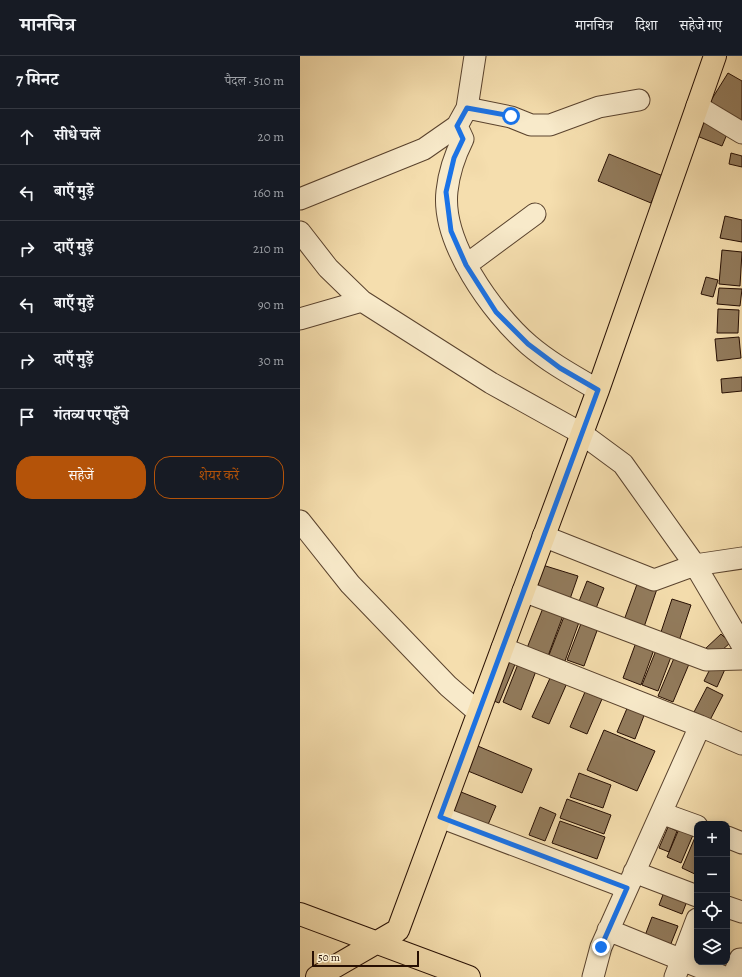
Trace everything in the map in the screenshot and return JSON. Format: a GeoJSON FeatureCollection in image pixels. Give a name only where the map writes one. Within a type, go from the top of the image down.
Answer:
{"type":"FeatureCollection","features":[{"type":"Feature","properties":{"kind":"main road"},"geometry":{"type":"LineString","coordinates":[[317,977],[398,930],[598,390],[715,56]]}},
{"type":"Feature","properties":{"kind":"main road"},"geometry":{"type":"LineString","coordinates":[[300,914],[469,977]]}},
{"type":"Feature","properties":{"kind":"street"},"geometry":{"type":"LineString","coordinates":[[300,198],[424,148],[457,126],[467,108],[475,56]]}},
{"type":"Feature","properties":{"kind":"street"},"geometry":{"type":"LineString","coordinates":[[467,108],[511,116],[531,125],[550,125],[599,107],[639,100]]}},
{"type":"Feature","properties":{"kind":"street"},"geometry":{"type":"LineString","coordinates":[[697,106],[742,133]]}},
{"type":"Feature","properties":{"kind":"street"},"geometry":{"type":"LineString","coordinates":[[457,126],[463,139],[454,158],[446,192],[451,231],[466,265],[496,312],[528,344],[560,368],[598,390]]}},
{"type":"Feature","properties":{"kind":"street"},"geometry":{"type":"LineString","coordinates":[[466,265],[535,214]]}},
{"type":"Feature","properties":{"kind":"street"},"geometry":{"type":"LineString","coordinates":[[300,232],[328,268],[362,301],[491,383],[581,433],[623,464],[695,565],[742,645]]}},
{"type":"Feature","properties":{"kind":"street"},"geometry":{"type":"LineString","coordinates":[[300,319],[362,301]]}},
{"type":"Feature","properties":{"kind":"street"},"geometry":{"type":"LineString","coordinates":[[303,531],[404,642],[448,686],[478,712]]}},
{"type":"Feature","properties":{"kind":"street"},"geometry":{"type":"LineString","coordinates":[[543,536],[654,580],[695,565],[742,558]]}},
{"type":"Feature","properties":{"kind":"street"},"geometry":{"type":"LineString","coordinates":[[523,591],[706,660],[742,659]]}},
{"type":"Feature","properties":{"kind":"street"},"geometry":{"type":"LineString","coordinates":[[502,648],[742,744]]}},
{"type":"Feature","properties":{"kind":"street"},"geometry":{"type":"LineString","coordinates":[[593,977],[601,947],[608,930],[700,726]]}},
{"type":"Feature","properties":{"kind":"street"},"geometry":{"type":"LineString","coordinates":[[661,813],[694,825]]}},
{"type":"Feature","properties":{"kind":"street"},"geometry":{"type":"LineString","coordinates":[[440,817],[631,880],[694,895]]}},
{"type":"Feature","properties":{"kind":"street"},"geometry":{"type":"LineString","coordinates":[[730,838],[742,843]]}},
{"type":"Feature","properties":{"kind":"street"},"geometry":{"type":"LineString","coordinates":[[730,908],[742,912]]}},
{"type":"Feature","properties":{"kind":"street"},"geometry":{"type":"LineString","coordinates":[[678,968],[694,927]]}},
{"type":"Feature","properties":{"kind":"street"},"geometry":{"type":"LineString","coordinates":[[608,930],[678,968],[724,977]]}},
{"type":"Feature","properties":{"kind":"street"},"geometry":{"type":"LineString","coordinates":[[733,977],[740,959],[742,960]]}},
{"type":"Feature","properties":{"kind":"building"},"geometry":{"type":"Polygon","coordinates":[[[728,73],[742,81],[742,121],[710,102],[728,73]]]}},
{"type":"Feature","properties":{"kind":"building"},"geometry":{"type":"Polygon","coordinates":[[[704,117],[730,127],[722,146],[697,136],[704,117]]]}},
{"type":"Feature","properties":{"kind":"building"},"geometry":{"type":"Polygon","coordinates":[[[731,153],[742,156],[742,167],[729,164],[731,153]]]}},
{"type":"Feature","properties":{"kind":"building"},"geometry":{"type":"Polygon","coordinates":[[[609,154],[663,176],[651,203],[598,181],[609,154]]]}},
{"type":"Feature","properties":{"kind":"building"},"geometry":{"type":"Polygon","coordinates":[[[725,216],[742,220],[742,242],[720,238],[725,216]]]}},
{"type":"Feature","properties":{"kind":"building"},"geometry":{"type":"Polygon","coordinates":[[[722,250],[742,252],[740,286],[719,284],[722,250]]]}},
{"type":"Feature","properties":{"kind":"building"},"geometry":{"type":"Polygon","coordinates":[[[706,277],[718,280],[713,297],[701,294],[706,277]]]}},
{"type":"Feature","properties":{"kind":"building"},"geometry":{"type":"Polygon","coordinates":[[[719,288],[742,289],[740,306],[717,304],[719,288]]]}},
{"type":"Feature","properties":{"kind":"building"},"geometry":{"type":"Polygon","coordinates":[[[718,309],[739,310],[738,333],[717,333],[718,309]]]}},
{"type":"Feature","properties":{"kind":"building"},"geometry":{"type":"Polygon","coordinates":[[[739,337],[741,358],[717,361],[715,339],[739,337]]]}},
{"type":"Feature","properties":{"kind":"building"},"geometry":{"type":"Polygon","coordinates":[[[742,377],[742,391],[722,393],[721,379],[742,377]]]}},
{"type":"Feature","properties":{"kind":"building"},"geometry":{"type":"Polygon","coordinates":[[[536,563],[578,576],[570,599],[528,585],[536,563]]]}},
{"type":"Feature","properties":{"kind":"building"},"geometry":{"type":"Polygon","coordinates":[[[640,576],[659,583],[643,630],[623,623],[640,576]]]}},
{"type":"Feature","properties":{"kind":"building"},"geometry":{"type":"Polygon","coordinates":[[[587,581],[604,588],[595,611],[578,604],[587,581]]]}},
{"type":"Feature","properties":{"kind":"building"},"geometry":{"type":"Polygon","coordinates":[[[672,599],[691,605],[679,641],[660,635],[672,599]]]}},
{"type":"Feature","properties":{"kind":"building"},"geometry":{"type":"Polygon","coordinates":[[[545,603],[565,610],[548,656],[527,648],[545,603]]]}},
{"type":"Feature","properties":{"kind":"building"},"geometry":{"type":"Polygon","coordinates":[[[567,609],[582,614],[565,661],[549,655],[567,609]]]}},
{"type":"Feature","properties":{"kind":"building"},"geometry":{"type":"Polygon","coordinates":[[[582,621],[598,628],[584,666],[567,660],[582,621]]]}},
{"type":"Feature","properties":{"kind":"building"},"geometry":{"type":"Polygon","coordinates":[[[721,634],[730,643],[713,658],[705,649],[721,634]]]}},
{"type":"Feature","properties":{"kind":"building"},"geometry":{"type":"Polygon","coordinates":[[[638,637],[656,644],[641,685],[623,678],[638,637]]]}},
{"type":"Feature","properties":{"kind":"building"},"geometry":{"type":"Polygon","coordinates":[[[659,643],[674,649],[658,691],[642,685],[659,643]]]}},
{"type":"Feature","properties":{"kind":"building"},"geometry":{"type":"Polygon","coordinates":[[[677,651],[692,657],[673,702],[658,696],[677,651]]]}},
{"type":"Feature","properties":{"kind":"building"},"geometry":{"type":"Polygon","coordinates":[[[503,657],[516,662],[499,703],[486,698],[503,657]]]}},
{"type":"Feature","properties":{"kind":"building"},"geometry":{"type":"Polygon","coordinates":[[[714,661],[726,667],[717,687],[704,681],[714,661]]]}},
{"type":"Feature","properties":{"kind":"building"},"geometry":{"type":"Polygon","coordinates":[[[518,664],[536,671],[521,710],[503,702],[518,664]]]}},
{"type":"Feature","properties":{"kind":"building"},"geometry":{"type":"Polygon","coordinates":[[[551,676],[567,683],[549,724],[532,717],[551,676]]]}},
{"type":"Feature","properties":{"kind":"building"},"geometry":{"type":"Polygon","coordinates":[[[707,687],[723,695],[710,720],[694,712],[707,687]]]}},
{"type":"Feature","properties":{"kind":"building"},"geometry":{"type":"Polygon","coordinates":[[[585,692],[602,699],[587,734],[570,727],[585,692]]]}},
{"type":"Feature","properties":{"kind":"building"},"geometry":{"type":"Polygon","coordinates":[[[628,706],[645,713],[635,739],[617,732],[628,706]]]}},
{"type":"Feature","properties":{"kind":"building"},"geometry":{"type":"Polygon","coordinates":[[[604,730],[655,751],[637,791],[587,770],[604,730]]]}},
{"type":"Feature","properties":{"kind":"building"},"geometry":{"type":"Polygon","coordinates":[[[473,744],[532,769],[522,793],[463,769],[473,744]]]}},
{"type":"Feature","properties":{"kind":"building"},"geometry":{"type":"Polygon","coordinates":[[[579,773],[611,785],[603,808],[570,797],[579,773]]]}},
{"type":"Feature","properties":{"kind":"building"},"geometry":{"type":"Polygon","coordinates":[[[456,790],[496,806],[487,827],[447,811],[456,790]]]}},
{"type":"Feature","properties":{"kind":"building"},"geometry":{"type":"Polygon","coordinates":[[[567,799],[611,815],[604,834],[560,818],[567,799]]]}},
{"type":"Feature","properties":{"kind":"building"},"geometry":{"type":"Polygon","coordinates":[[[540,807],[556,814],[545,841],[529,835],[540,807]]]}},
{"type":"Feature","properties":{"kind":"building"},"geometry":{"type":"Polygon","coordinates":[[[560,821],[605,837],[597,859],[552,843],[560,821]]]}},
{"type":"Feature","properties":{"kind":"building"},"geometry":{"type":"Polygon","coordinates":[[[668,827],[677,831],[669,852],[659,848],[668,827]]]}},
{"type":"Feature","properties":{"kind":"building"},"geometry":{"type":"Polygon","coordinates":[[[679,829],[693,835],[681,863],[667,857],[679,829]]]}},
{"type":"Feature","properties":{"kind":"building"},"geometry":{"type":"Polygon","coordinates":[[[694,840],[694,874],[682,868],[694,840]]]}},
{"type":"Feature","properties":{"kind":"building"},"geometry":{"type":"Polygon","coordinates":[[[666,887],[689,896],[682,914],[659,905],[666,887]]]}},
{"type":"Feature","properties":{"kind":"building"},"geometry":{"type":"Polygon","coordinates":[[[652,917],[678,926],[668,951],[643,941],[652,917]]]}},
{"type":"Feature","properties":{"kind":"route"},"geometry":{"type":"LineString","coordinates":[[511,116],[467,108],[457,126],[463,139],[454,158],[446,192],[451,231],[466,265],[496,312],[528,344],[560,368],[598,390],[440,817],[627,888],[601,947]]}}]}
